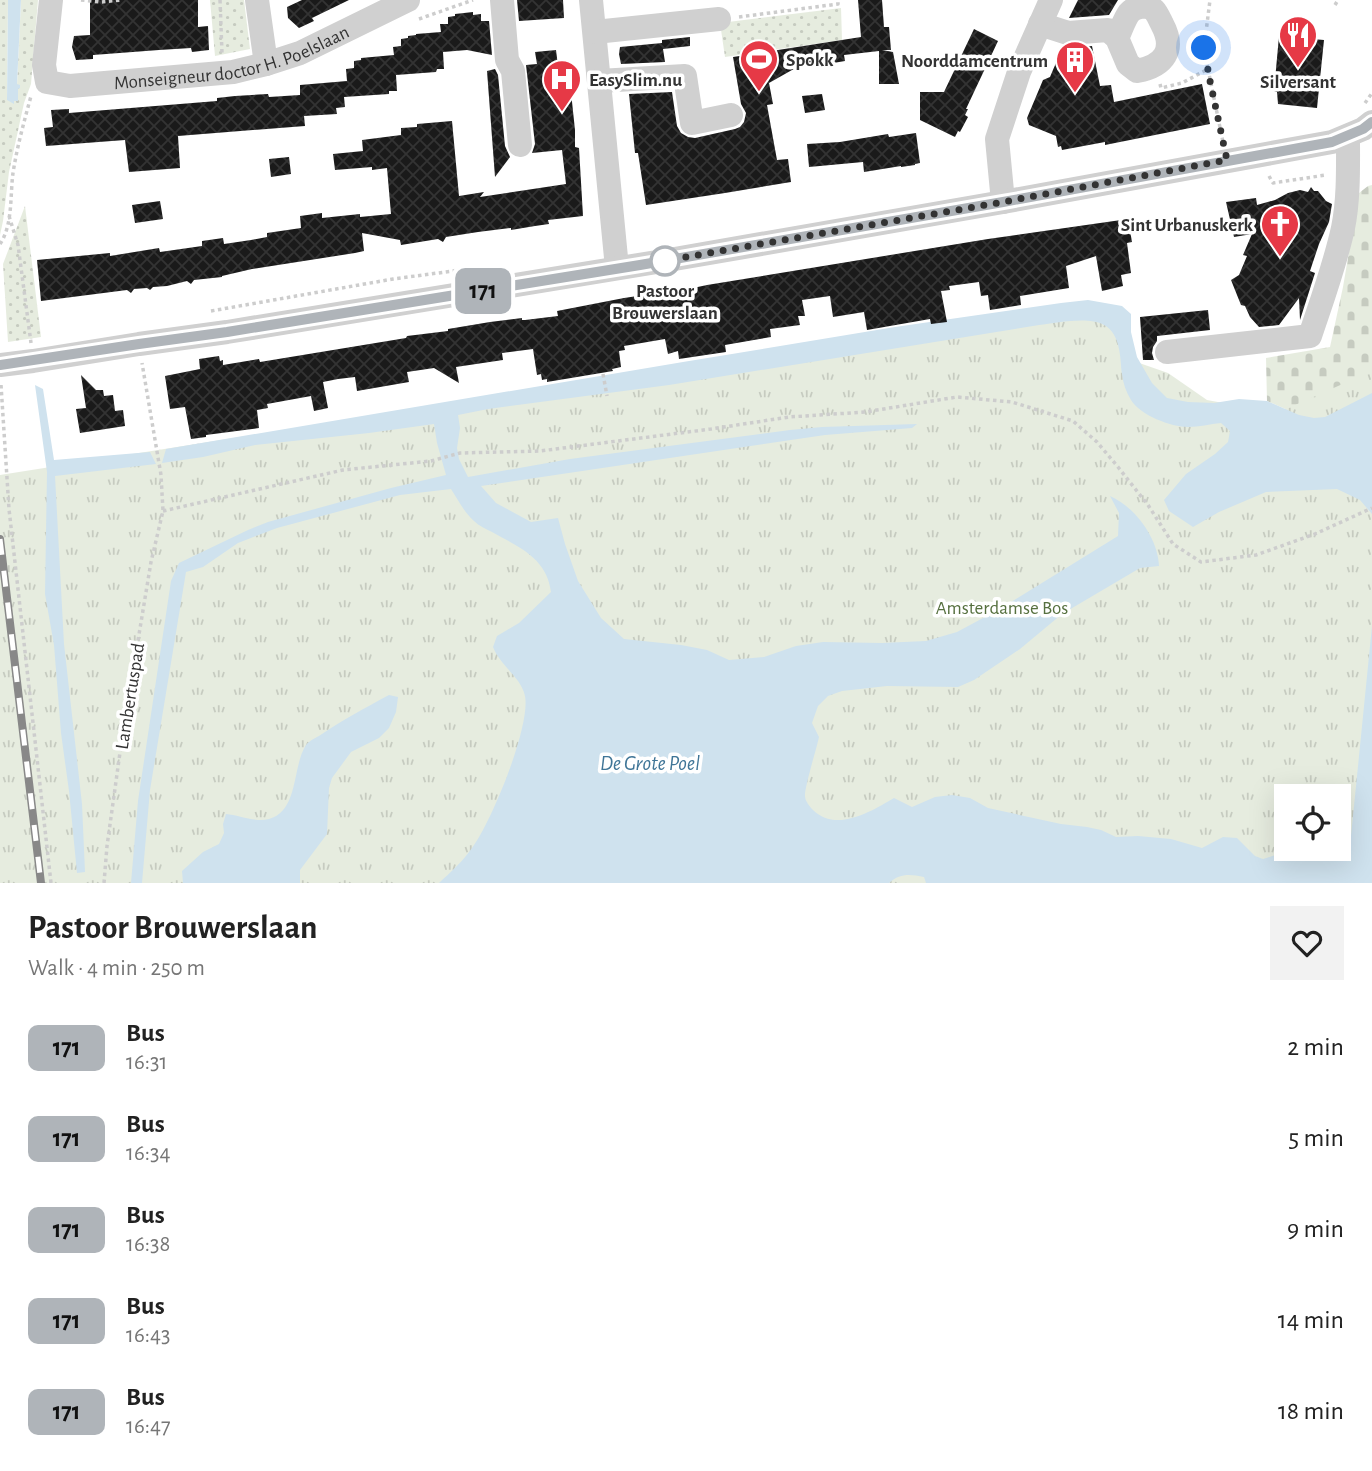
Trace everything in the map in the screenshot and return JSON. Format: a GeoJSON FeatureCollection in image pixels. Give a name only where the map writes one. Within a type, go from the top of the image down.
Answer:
{"type":"FeatureCollection","features":[{"type":"Feature","properties":{"kind":"street"},"geometry":{"type":"LineString","coordinates":[[257,0],[266,64]]}},
{"type":"Feature","properties":{"kind":"street","name":"Monseigneur doctor H. Poelslaan"},"geometry":{"type":"LineString","coordinates":[[47,82],[70,86],[233,72],[311,48],[408,0]]}},
{"type":"Feature","properties":{"kind":"street"},"geometry":{"type":"LineString","coordinates":[[502,0],[507,60],[513,71],[520,145]]}},
{"type":"Feature","properties":{"kind":"street"},"geometry":{"type":"LineString","coordinates":[[591,0],[617,268]]}},
{"type":"Feature","properties":{"kind":"street"},"geometry":{"type":"LineString","coordinates":[[1003,202],[997,139],[1019,72],[1051,0]]}},
{"type":"Feature","properties":{"kind":"street"},"geometry":{"type":"LineString","coordinates":[[47,82],[44,65],[50,1]]}},
{"type":"Feature","properties":{"kind":"street"},"geometry":{"type":"LineString","coordinates":[[1040,24],[1068,33],[1108,30],[1117,38],[1128,64],[1138,71],[1153,67],[1166,55],[1168,43],[1165,29],[1154,10],[1147,7],[1137,7],[1129,13],[1117,38]]}},
{"type":"Feature","properties":{"kind":"street"},"geometry":{"type":"LineString","coordinates":[[595,32],[719,19]]}},
{"type":"Feature","properties":{"kind":"street"},"geometry":{"type":"LineString","coordinates":[[599,81],[685,76],[692,123],[731,115]]}},
{"type":"Feature","properties":{"kind":"street"},"geometry":{"type":"LineString","coordinates":[[0,365],[241,330],[1003,202],[1332,142],[1361,129]]}},
{"type":"Feature","properties":{"kind":"street"},"geometry":{"type":"LineString","coordinates":[[1167,352],[1310,336],[1344,225],[1348,172],[1361,129]]}},
{"type":"Feature","properties":{"kind":"path"},"geometry":{"type":"LineString","coordinates":[[81,0],[121,0]]}},
{"type":"Feature","properties":{"kind":"path"},"geometry":{"type":"LineString","coordinates":[[220,0],[222,73]]}},
{"type":"Feature","properties":{"kind":"path"},"geometry":{"type":"LineString","coordinates":[[719,19],[838,4],[838,0]]}},
{"type":"Feature","properties":{"kind":"path"},"geometry":{"type":"LineString","coordinates":[[1210,0],[1204,48],[1227,160]]}},
{"type":"Feature","properties":{"kind":"path"},"geometry":{"type":"LineString","coordinates":[[1153,67],[1161,88],[1182,83],[1208,69]]}},
{"type":"Feature","properties":{"kind":"path"},"geometry":{"type":"LineString","coordinates":[[0,244],[6,231],[20,135],[32,95],[47,82]]}},
{"type":"Feature","properties":{"kind":"path"},"geometry":{"type":"LineString","coordinates":[[1259,155],[1273,183],[1348,172]]}},
{"type":"Feature","properties":{"kind":"path"},"geometry":{"type":"LineString","coordinates":[[9,214],[18,245],[33,361]]}},
{"type":"Feature","properties":{"kind":"path","name":"Lambertuspad"},"geometry":{"type":"LineString","coordinates":[[104,883],[122,731],[151,562],[163,511],[161,475],[139,344]]}},
{"type":"Feature","properties":{"kind":"path"},"geometry":{"type":"LineString","coordinates":[[0,365],[9,509],[51,883]]}},
{"type":"Feature","properties":{"kind":"path"},"geometry":{"type":"LineString","coordinates":[[603,374],[607,396]]}},
{"type":"Feature","properties":{"kind":"path"},"geometry":{"type":"LineString","coordinates":[[163,511],[343,470],[431,461],[460,453],[540,451],[789,417],[865,412],[957,397],[1012,402],[1073,421],[1097,442],[1118,467],[1148,505],[1173,544],[1201,562],[1256,555],[1315,534],[1372,508]]}},
{"type":"Feature","properties":{"kind":"green space"},"geometry":{"type":"Polygon","coordinates":[[[0,0],[8,0],[7,100],[14,100],[21,0],[38,0],[31,84],[24,103],[9,172],[0,235],[0,0]]]}},
{"type":"Feature","properties":{"kind":"green space"},"geometry":{"type":"Polygon","coordinates":[[[210,0],[244,0],[250,49],[215,56],[210,0]]]}},
{"type":"Feature","properties":{"kind":"green space"},"geometry":{"type":"Polygon","coordinates":[[[841,8],[842,40],[725,57],[720,23],[841,8]]]}},
{"type":"Feature","properties":{"kind":"green space"},"geometry":{"type":"Polygon","coordinates":[[[1372,185],[1372,393],[1299,415],[1267,401],[1266,358],[1330,347],[1359,193],[1372,185]]]}},
{"type":"Feature","properties":{"kind":"green space"},"geometry":{"type":"Polygon","coordinates":[[[25,206],[41,337],[8,342],[3,264],[25,206]]]}},
{"type":"Feature","properties":{"kind":"green space","name":"Amsterdamse Bos"},"geometry":{"type":"Polygon","coordinates":[[[1125,310],[1125,358],[1168,373],[1207,400],[1277,413],[1372,371],[1372,883],[0,883],[0,475],[391,413],[1125,310]]]}},
{"type":"Feature","properties":{"kind":"water"},"geometry":{"type":"Polygon","coordinates":[[[8,0],[21,0],[17,84],[20,88],[18,101],[14,101],[14,104],[7,100],[8,0]]]}},
{"type":"Feature","properties":{"kind":"water","name":"De Grote Poel"},"geometry":{"type":"Polygon","coordinates":[[[1088,300],[1122,306],[1131,314],[1131,332],[1137,357],[1152,383],[1167,398],[1214,403],[1239,399],[1267,401],[1299,415],[1314,418],[1325,417],[1372,393],[1372,514],[1360,500],[1337,489],[1266,492],[1219,512],[1193,527],[1169,511],[1164,500],[1186,474],[1228,442],[1230,431],[1221,423],[1192,427],[1173,425],[1141,411],[1131,400],[1125,387],[1119,347],[1114,334],[1104,325],[1090,321],[1039,325],[669,385],[458,415],[459,459],[468,477],[570,459],[790,430],[917,424],[912,428],[825,435],[481,486],[496,503],[531,522],[558,518],[578,581],[601,618],[624,639],[707,650],[729,660],[764,657],[796,646],[823,642],[926,641],[957,632],[998,610],[1118,536],[1119,513],[1110,496],[1128,508],[1144,525],[1158,555],[1159,566],[1140,568],[1062,614],[1020,649],[974,680],[958,687],[887,686],[842,691],[828,696],[818,706],[812,723],[819,737],[805,792],[808,804],[822,817],[843,820],[865,814],[894,798],[912,807],[935,797],[952,795],[970,798],[988,808],[1101,830],[1116,837],[1171,839],[1202,848],[1223,837],[1237,838],[1255,856],[1263,859],[1274,856],[1274,861],[1351,861],[1351,836],[1372,626],[1372,883],[926,883],[924,877],[910,875],[897,877],[889,883],[439,883],[465,857],[480,836],[499,797],[522,729],[525,696],[523,689],[493,647],[497,636],[519,623],[551,592],[544,570],[538,562],[476,523],[451,489],[400,495],[277,528],[238,543],[203,567],[186,572],[150,790],[142,883],[131,883],[138,801],[171,581],[179,563],[268,522],[446,475],[434,424],[255,445],[162,463],[166,449],[895,327],[1088,300]]]}},
{"type":"Feature","properties":{"kind":"water"},"geometry":{"type":"Polygon","coordinates":[[[35,385],[43,389],[54,460],[150,452],[156,464],[55,476],[64,644],[82,804],[85,872],[77,873],[54,645],[45,594],[47,472],[35,385]]]}},
{"type":"Feature","properties":{"kind":"water"},"geometry":{"type":"Polygon","coordinates":[[[389,695],[398,697],[396,712],[389,728],[379,738],[351,752],[332,778],[327,834],[300,870],[300,883],[183,883],[182,871],[203,852],[219,844],[224,833],[226,814],[259,820],[279,814],[290,798],[307,744],[389,695]]]}},
{"type":"Feature","properties":{"kind":"building"},"geometry":{"type":"Polygon","coordinates":[[[90,0],[198,0],[198,27],[208,26],[209,50],[159,50],[93,55],[93,59],[76,60],[72,47],[74,36],[90,35],[90,0]]]}},
{"type":"Feature","properties":{"kind":"building"},"geometry":{"type":"Polygon","coordinates":[[[302,0],[349,0],[312,18],[314,21],[299,28],[288,18],[287,7],[302,0]]]}},
{"type":"Feature","properties":{"kind":"building"},"geometry":{"type":"Polygon","coordinates":[[[517,0],[563,0],[564,18],[519,21],[517,0]]]}},
{"type":"Feature","properties":{"kind":"building"},"geometry":{"type":"Polygon","coordinates":[[[858,0],[882,0],[884,27],[889,27],[891,50],[882,50],[893,52],[899,84],[879,84],[879,51],[844,55],[845,61],[792,70],[769,83],[773,104],[767,105],[777,160],[788,159],[791,182],[646,205],[638,153],[635,153],[629,94],[672,92],[677,126],[681,133],[688,137],[695,138],[740,127],[746,113],[741,104],[733,57],[861,37],[858,0]]]}},
{"type":"Feature","properties":{"kind":"building"},"geometry":{"type":"Polygon","coordinates":[[[1078,0],[1118,0],[1109,15],[1069,18],[1078,0]]]}},
{"type":"Feature","properties":{"kind":"building"},"geometry":{"type":"Polygon","coordinates":[[[473,12],[473,15],[481,14],[481,21],[489,21],[492,55],[467,50],[443,52],[444,69],[396,75],[397,91],[344,97],[345,107],[336,108],[337,114],[304,116],[305,126],[178,136],[180,168],[129,172],[125,140],[46,146],[44,128],[53,127],[51,110],[69,109],[69,113],[217,101],[217,98],[235,96],[300,95],[300,85],[347,81],[346,69],[354,68],[354,61],[394,55],[393,47],[401,46],[401,39],[416,34],[441,32],[440,24],[448,24],[448,17],[473,12]]]}},
{"type":"Feature","properties":{"kind":"building"},"geometry":{"type":"Polygon","coordinates":[[[974,29],[998,41],[966,109],[965,115],[968,117],[955,137],[920,120],[920,92],[944,92],[974,29]]]}},
{"type":"Feature","properties":{"kind":"building"},"geometry":{"type":"Polygon","coordinates":[[[1279,36],[1324,40],[1317,108],[1278,104],[1277,92],[1274,91],[1279,36]]]}},
{"type":"Feature","properties":{"kind":"building"},"geometry":{"type":"Polygon","coordinates":[[[690,37],[690,46],[663,49],[665,62],[621,64],[620,47],[690,37]]]}},
{"type":"Feature","properties":{"kind":"building","name":"Noorddamcentrum"},"geometry":{"type":"Polygon","coordinates":[[[1092,46],[1100,86],[1111,85],[1114,102],[1202,84],[1210,124],[1105,145],[1105,142],[1062,150],[1061,146],[1058,147],[1056,136],[1029,125],[1027,118],[1043,80],[1050,77],[1058,58],[1067,56],[1066,49],[1092,46]]]}},
{"type":"Feature","properties":{"kind":"building"},"geometry":{"type":"Polygon","coordinates":[[[556,50],[558,66],[568,64],[575,147],[579,148],[583,216],[548,220],[549,224],[511,230],[446,237],[443,242],[438,239],[401,245],[400,240],[362,233],[364,251],[355,253],[252,269],[222,277],[194,280],[191,284],[187,281],[153,287],[150,290],[134,289],[131,293],[127,290],[41,301],[37,260],[110,253],[110,256],[159,248],[160,252],[202,246],[202,241],[223,238],[224,244],[251,240],[267,237],[267,233],[301,228],[300,216],[322,213],[322,218],[391,214],[387,168],[335,170],[333,154],[363,151],[362,140],[401,135],[401,128],[417,127],[417,124],[452,121],[459,196],[484,192],[480,197],[566,184],[562,150],[532,153],[535,144],[526,65],[537,64],[535,52],[556,50]]]}},
{"type":"Feature","properties":{"kind":"building"},"geometry":{"type":"Polygon","coordinates":[[[495,69],[498,75],[505,146],[510,157],[495,177],[487,71],[495,69]]]}},
{"type":"Feature","properties":{"kind":"building"},"geometry":{"type":"Polygon","coordinates":[[[822,94],[825,110],[805,113],[802,96],[822,94]]]}},
{"type":"Feature","properties":{"kind":"building"},"geometry":{"type":"Polygon","coordinates":[[[916,133],[920,163],[915,165],[864,172],[863,162],[809,167],[807,144],[916,133]]]}},
{"type":"Feature","properties":{"kind":"building"},"geometry":{"type":"Polygon","coordinates":[[[289,157],[291,174],[271,177],[269,159],[289,157]]]}},
{"type":"Feature","properties":{"kind":"building","name":"Sint Urbanuskerk"},"geometry":{"type":"Polygon","coordinates":[[[1311,187],[1332,204],[1329,222],[1310,271],[1315,273],[1300,320],[1299,298],[1279,325],[1259,327],[1245,306],[1241,305],[1231,280],[1239,275],[1247,256],[1243,255],[1252,234],[1234,237],[1226,202],[1256,198],[1257,205],[1288,193],[1300,190],[1308,192],[1311,187]]]}},
{"type":"Feature","properties":{"kind":"building"},"geometry":{"type":"Polygon","coordinates":[[[160,201],[163,219],[135,223],[132,205],[160,201]]]}},
{"type":"Feature","properties":{"kind":"building"},"geometry":{"type":"Polygon","coordinates":[[[1128,219],[1132,242],[1127,243],[1131,273],[1121,275],[1123,286],[1102,291],[1096,256],[1066,266],[1069,288],[1020,296],[1021,305],[990,310],[988,295],[981,296],[979,282],[949,286],[950,290],[941,291],[947,322],[931,324],[930,319],[867,330],[864,312],[833,317],[830,296],[802,300],[805,316],[798,316],[800,325],[770,329],[771,337],[725,345],[726,352],[679,359],[678,351],[668,354],[665,339],[624,346],[625,350],[619,351],[621,367],[612,369],[613,371],[547,382],[547,379],[542,380],[541,374],[537,375],[533,349],[502,353],[503,360],[456,367],[459,383],[434,368],[407,372],[409,382],[357,391],[355,377],[338,379],[323,382],[328,408],[314,411],[311,396],[267,404],[268,408],[257,410],[259,428],[191,439],[185,407],[170,409],[165,376],[200,369],[199,359],[219,356],[223,365],[259,359],[260,362],[490,322],[558,316],[557,311],[624,298],[664,292],[665,297],[707,285],[1128,219]]]}},
{"type":"Feature","properties":{"kind":"building"},"geometry":{"type":"Polygon","coordinates":[[[1208,310],[1210,330],[1157,336],[1152,353],[1154,360],[1143,360],[1140,317],[1208,310]]]}},
{"type":"Feature","properties":{"kind":"building"},"geometry":{"type":"Polygon","coordinates":[[[81,375],[96,390],[103,390],[104,396],[113,395],[115,411],[123,410],[125,426],[80,433],[76,409],[86,408],[81,375]]]}},
{"type":"Feature","properties":{"kind":"railway"},"geometry":{"type":"LineString","coordinates":[[0,539],[41,883]]}},
{"type":"Feature","properties":{"kind":"bus line","name":"171"},"geometry":{"type":"LineString","coordinates":[[0,365],[279,324],[1003,202],[1332,142],[1363,129],[1372,122]]}},
{"type":"Feature","properties":{"kind":"place","name":"Silversant"},"geometry":{"type":"Point","coordinates":[1298,69]}},
{"type":"Feature","properties":{"kind":"place","name":"Spokk"},"geometry":{"type":"Point","coordinates":[759,93]}},
{"type":"Feature","properties":{"kind":"place","name":"Noorddamcentrum"},"geometry":{"type":"Point","coordinates":[1075,94]}},
{"type":"Feature","properties":{"kind":"place","name":"EasySlim.nu"},"geometry":{"type":"Point","coordinates":[562,113]}},
{"type":"Feature","properties":{"kind":"place","name":"Sint Urbanuskerk"},"geometry":{"type":"Point","coordinates":[1280,258]}},
{"type":"Feature","properties":{"kind":"place","name":"Pastoor Brouwerslaan"},"geometry":{"type":"Point","coordinates":[665,261]}},
{"type":"Feature","properties":{"kind":"route"},"geometry":{"type":"LineString","coordinates":[[665,261],[1227,160],[1204,48]]}}]}
